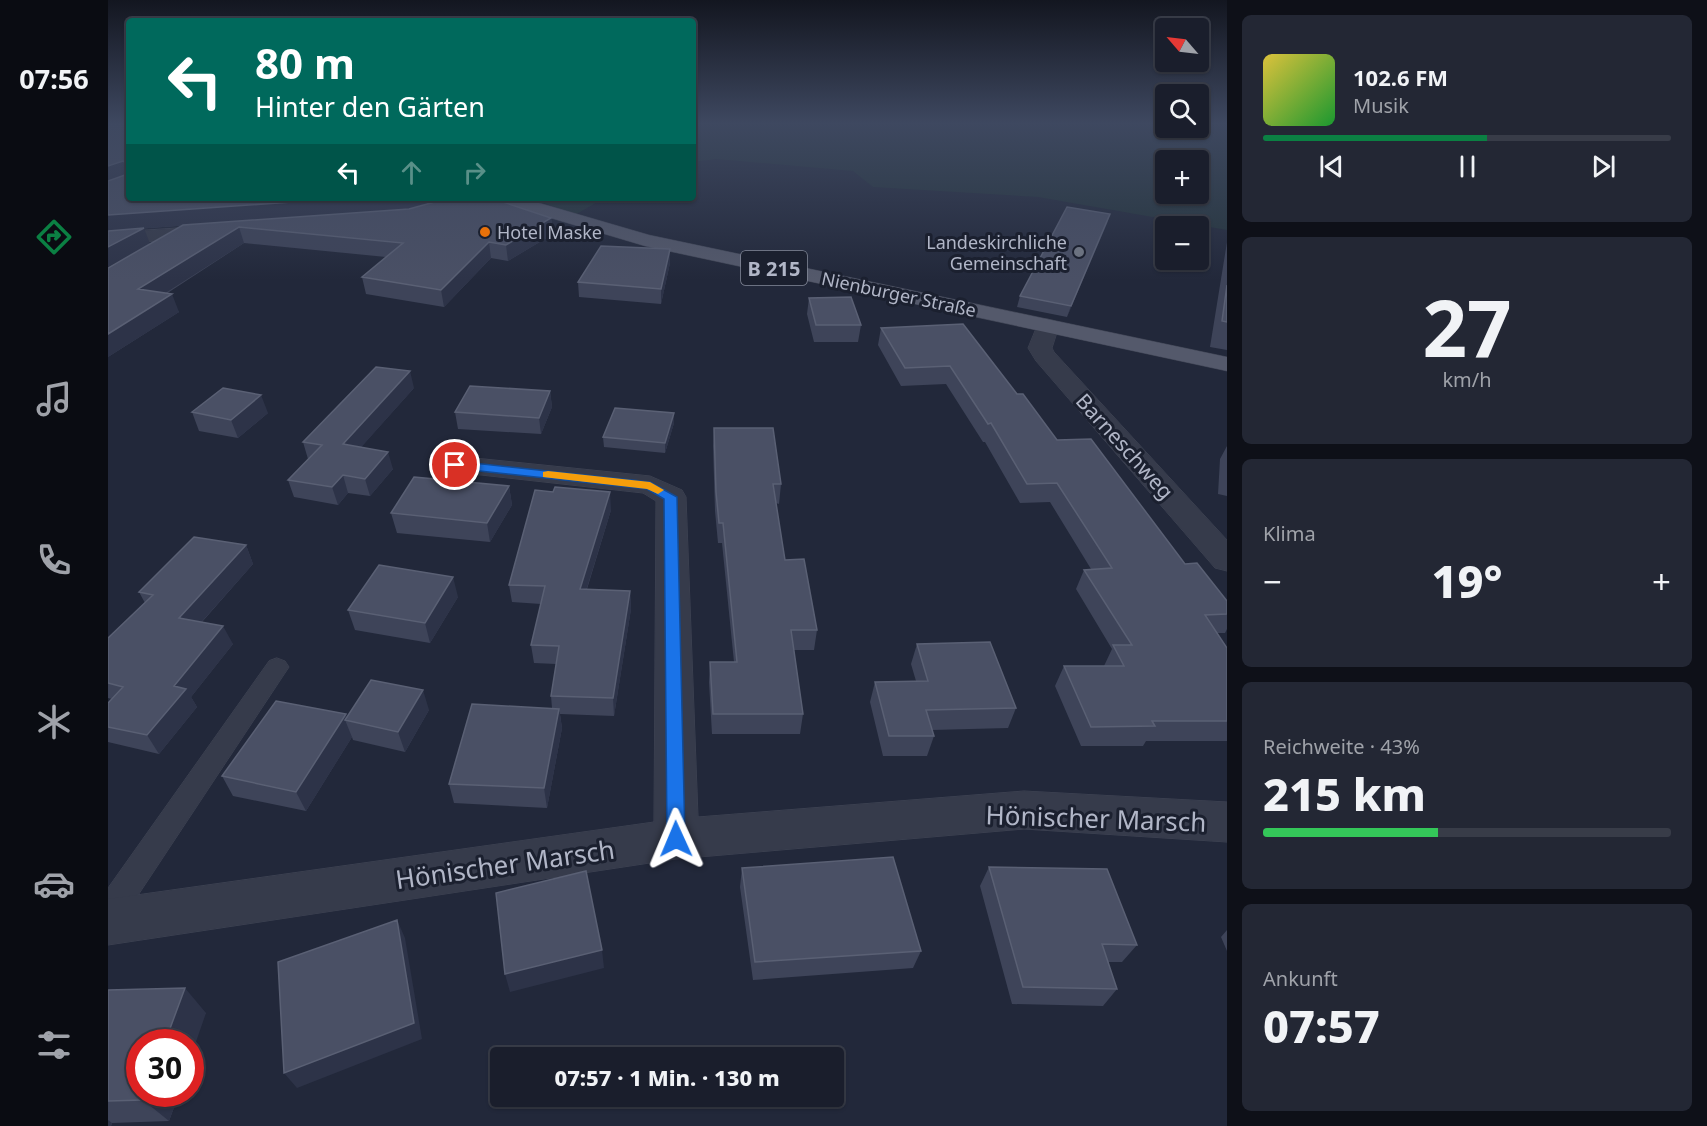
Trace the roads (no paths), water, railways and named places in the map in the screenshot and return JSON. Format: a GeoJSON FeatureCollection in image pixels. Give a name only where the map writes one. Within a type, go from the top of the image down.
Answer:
{"type":"FeatureCollection","features":[{"type":"Feature","properties":{"kind":"main road","name":"Nienburger Straße"},"geometry":{"type":"LineString","coordinates":[[513,201],[645,240],[1227,363]]}},
{"type":"Feature","properties":{"kind":"street"},"geometry":{"type":"LineString","coordinates":[[108,239],[224,231]]}},
{"type":"Feature","properties":{"kind":"street"},"geometry":{"type":"LineString","coordinates":[[148,256],[188,233]]}},
{"type":"Feature","properties":{"kind":"street","name":"Barneschweg"},"geometry":{"type":"LineString","coordinates":[[1047,326],[1040,348],[1045,356],[1227,560]]}},
{"type":"Feature","properties":{"kind":"street"},"geometry":{"type":"LineString","coordinates":[[455,465],[650,485],[670,497],[676,839]]}},
{"type":"Feature","properties":{"kind":"street","name":"Hönischer Marsch"},"geometry":{"type":"LineString","coordinates":[[108,922],[676,839],[1024,810],[1227,822]]}},
{"type":"Feature","properties":{"kind":"lane"},"geometry":{"type":"LineString","coordinates":[[108,914],[277,667]]}},
{"type":"Feature","properties":{"kind":"place","name":"Hotel Maske"},"geometry":{"type":"Point","coordinates":[485,232]}},
{"type":"Feature","properties":{"kind":"place","name":"Landeskirchliche Gemeinschaft"},"geometry":{"type":"Point","coordinates":[1079,252]}}]}
